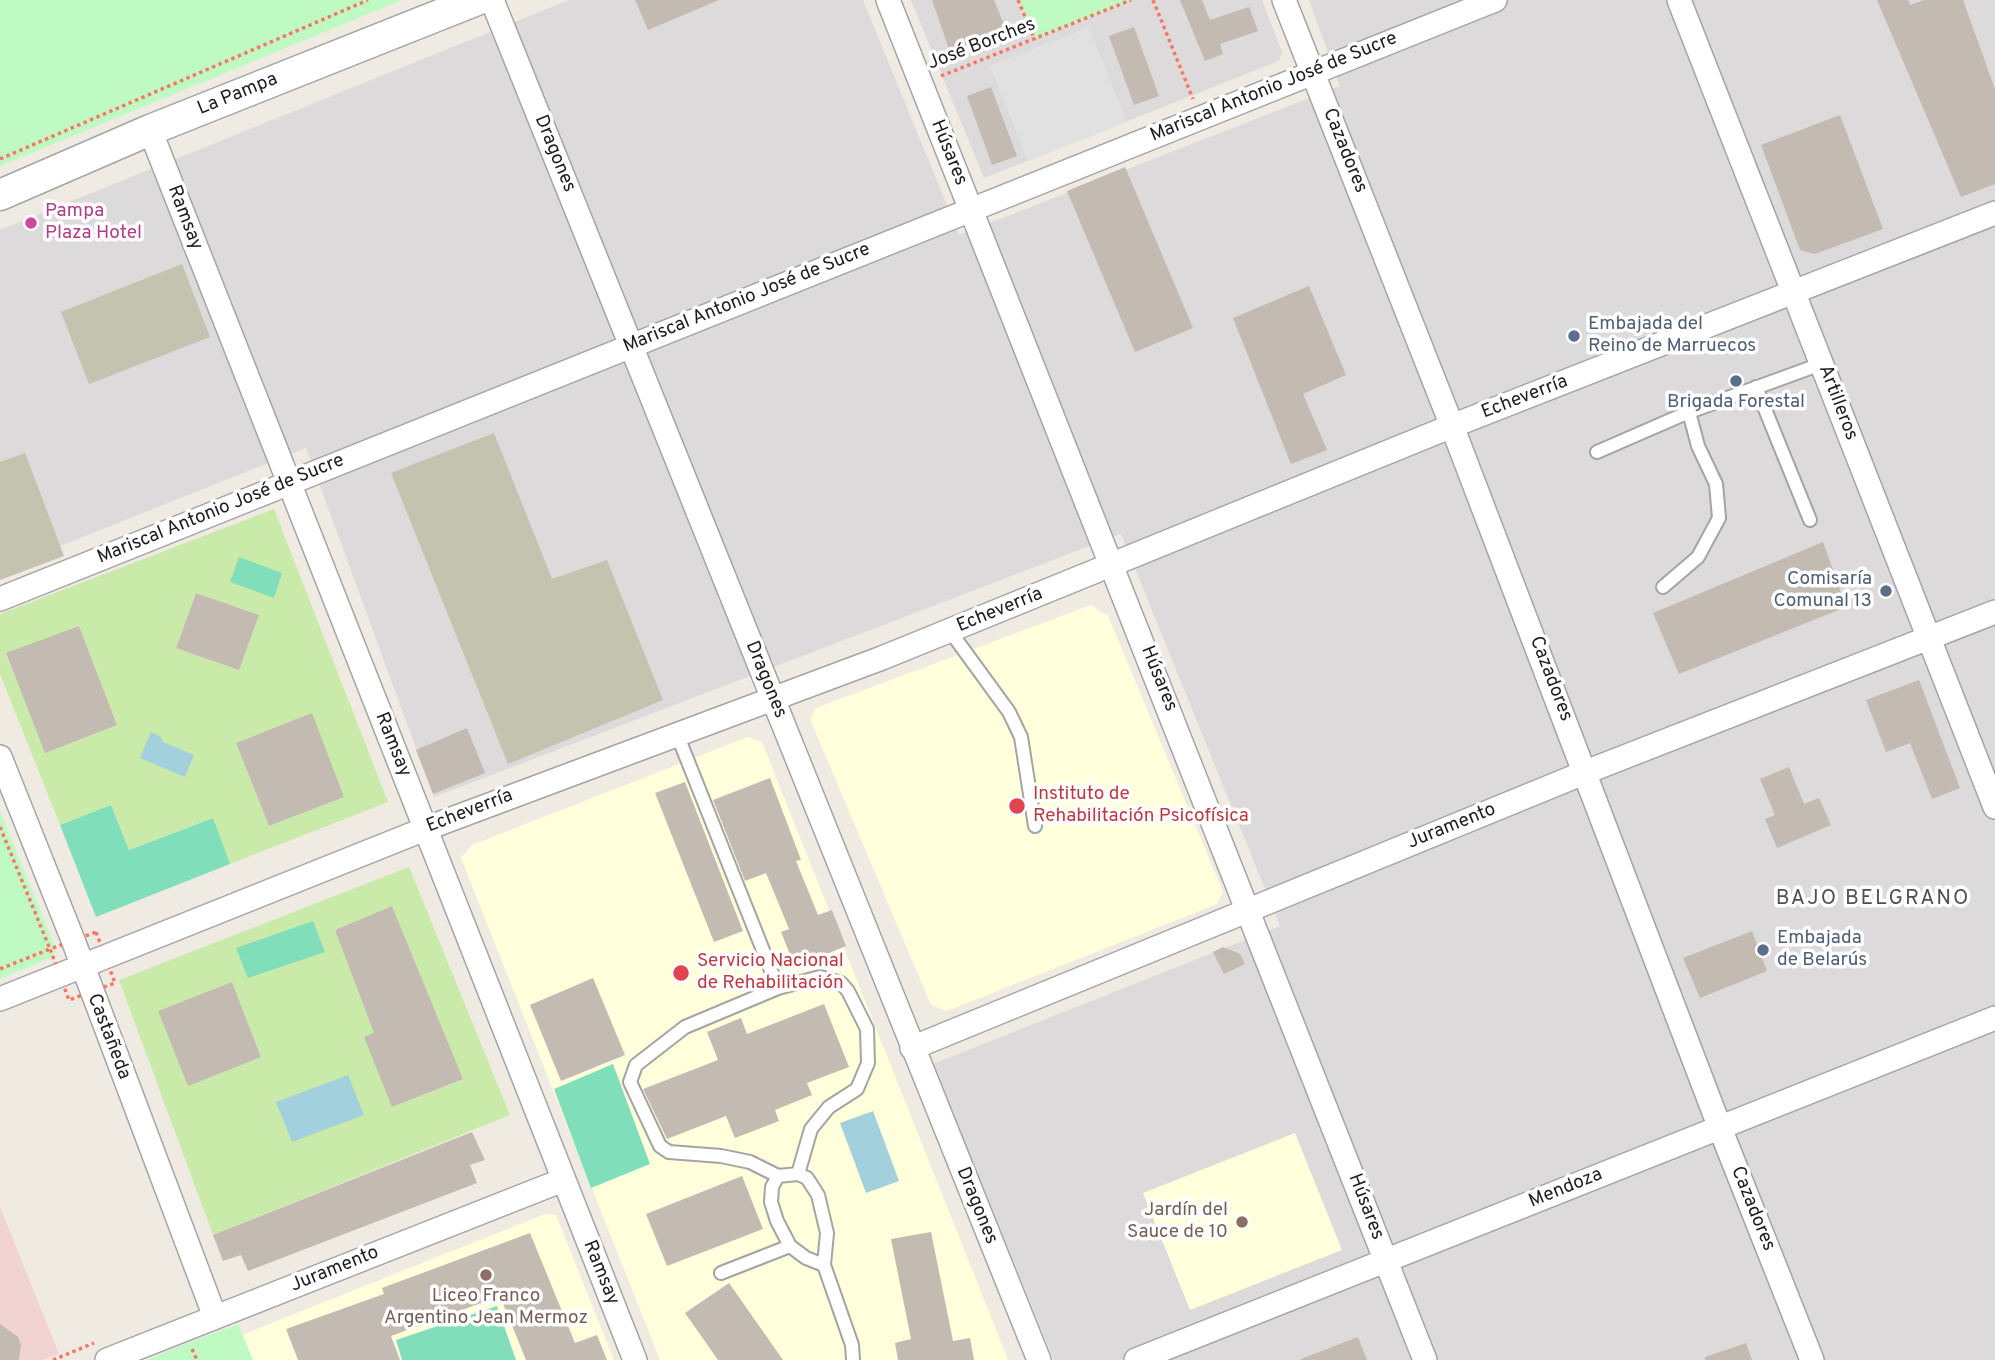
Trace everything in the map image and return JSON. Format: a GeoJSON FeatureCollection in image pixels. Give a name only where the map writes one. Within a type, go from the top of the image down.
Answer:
{"type":"FeatureCollection","features":[{"type":"Feature","properties":{"kind":"street","name":"La Pampa"},"geometry":{"type":"LineString","coordinates":[[0,195],[150,130],[477,0]]}},
{"type":"Feature","properties":{"kind":"street","name":"Dragones"},"geometry":{"type":"LineString","coordinates":[[492,0],[1038,1360]]}},
{"type":"Feature","properties":{"kind":"street","name":"Húsares"},"geometry":{"type":"LineString","coordinates":[[888,0],[1114,566],[1425,1360]]}},
{"type":"Feature","properties":{"kind":"street","name":"Cazadores"},"geometry":{"type":"LineString","coordinates":[[1284,0],[1452,426],[1720,1128],[1812,1360]]}},
{"type":"Feature","properties":{"kind":"street","name":"Mariscal Antonio José de Sucre"},"geometry":{"type":"LineString","coordinates":[[0,598],[1495,0]]}},
{"type":"Feature","properties":{"kind":"street","name":"Artilleros"},"geometry":{"type":"LineString","coordinates":[[1679,0],[1995,807]]}},
{"type":"Feature","properties":{"kind":"street","name":"Ramsay"},"geometry":{"type":"LineString","coordinates":[[150,130],[635,1360]]}},
{"type":"Feature","properties":{"kind":"street","name":"Echeverría"},"geometry":{"type":"LineString","coordinates":[[0,999],[425,829],[950,631],[1452,426],[1995,212]]}},
{"type":"Feature","properties":{"kind":"street","name":"Juramento"},"geometry":{"type":"LineString","coordinates":[[912,1048],[1586,772],[1995,612]]}},
{"type":"Feature","properties":{"kind":"street","name":"Castañeda"},"geometry":{"type":"LineString","coordinates":[[0,757],[215,1317]]}},
{"type":"Feature","properties":{"kind":"street","name":"Mendoza"},"geometry":{"type":"LineString","coordinates":[[1136,1360],[1995,1018]]}},
{"type":"Feature","properties":{"kind":"street","name":"Juramento"},"geometry":{"type":"LineString","coordinates":[[107,1360],[564,1180]]}},
{"type":"Feature","properties":{"kind":"lane"},"geometry":{"type":"LineString","coordinates":[[1597,452],[1689,412],[1821,364]]}},
{"type":"Feature","properties":{"kind":"lane"},"geometry":{"type":"LineString","coordinates":[[1756,387],[1810,520]]}},
{"type":"Feature","properties":{"kind":"lane"},"geometry":{"type":"LineString","coordinates":[[1663,587],[1698,557],[1719,518],[1716,484],[1698,446],[1689,412]]}},
{"type":"Feature","properties":{"kind":"lane"},"geometry":{"type":"LineString","coordinates":[[950,631],[1009,712],[1021,737],[1035,826]]}},
{"type":"Feature","properties":{"kind":"lane"},"geometry":{"type":"LineString","coordinates":[[677,734],[778,988]]}},
{"type":"Feature","properties":{"kind":"lane"},"geometry":{"type":"LineString","coordinates":[[798,1174],[811,1129],[829,1107],[857,1089],[869,1063],[867,1029],[841,984],[820,977],[778,988],[685,1027],[636,1065],[631,1083],[660,1146],[668,1152],[721,1156],[750,1162],[778,1176],[798,1174],[807,1178],[818,1195],[827,1233],[824,1265],[852,1345],[853,1360]]}},
{"type":"Feature","properties":{"kind":"lane"},"geometry":{"type":"LineString","coordinates":[[778,1176],[772,1187],[771,1202],[790,1246],[806,1258],[824,1265]]}},
{"type":"Feature","properties":{"kind":"lane"},"geometry":{"type":"LineString","coordinates":[[721,1273],[790,1246]]}},
{"type":"Feature","properties":{"kind":"path"},"geometry":{"type":"LineString","coordinates":[[0,159],[368,0]]}},
{"type":"Feature","properties":{"kind":"path"},"geometry":{"type":"LineString","coordinates":[[1018,0],[1035,40]]}},
{"type":"Feature","properties":{"kind":"path","name":"José Borches"},"geometry":{"type":"LineString","coordinates":[[921,84],[1131,0]]}},
{"type":"Feature","properties":{"kind":"path"},"geometry":{"type":"LineString","coordinates":[[1153,0],[1201,118]]}},
{"type":"Feature","properties":{"kind":"path"},"geometry":{"type":"LineString","coordinates":[[0,827],[50,949],[0,969]]}},
{"type":"Feature","properties":{"kind":"shaded area"},"geometry":{"type":"Polygon","coordinates":[[[569,0],[863,0],[959,235],[1340,86],[1309,0],[1995,0],[1995,1360],[1054,1360],[933,1064],[1280,926],[1121,534],[434,797],[306,448],[0,570],[0,230],[569,0]]]}},
{"type":"Feature","properties":{"kind":"shaded area"},"geometry":{"type":"Polygon","coordinates":[[[911,0],[1262,0],[1282,52],[1279,61],[984,178],[911,0]]]}},
{"type":"Feature","properties":{"kind":"shaded area"},"geometry":{"type":"Polygon","coordinates":[[[1089,27],[1127,122],[1028,161],[990,66],[1089,27]]]}},
{"type":"Feature","properties":{"kind":"shaded area"},"geometry":{"type":"Polygon","coordinates":[[[182,264],[210,337],[89,384],[61,312],[182,264]]]}},
{"type":"Feature","properties":{"kind":"shaded area"},"geometry":{"type":"Polygon","coordinates":[[[494,433],[552,579],[607,560],[663,700],[508,764],[391,473],[494,433]]]}},
{"type":"Feature","properties":{"kind":"shaded area"},"geometry":{"type":"Polygon","coordinates":[[[25,453],[64,556],[0,580],[0,462],[25,453]]]}},
{"type":"Feature","properties":{"kind":"shaded area","name":"Instituto de Rehabilitación Psicofísica"},"geometry":{"type":"Polygon","coordinates":[[[1091,605],[1106,615],[1106,611],[1223,892],[1217,904],[947,1011],[931,1005],[810,719],[816,708],[1091,605]]]}},
{"type":"Feature","properties":{"kind":"shaded area","name":"Servicio Nacional de Rehabilitación"},"geometry":{"type":"Polygon","coordinates":[[[748,737],[762,742],[1008,1360],[660,1360],[461,858],[472,845],[748,737]]]}},
{"type":"Feature","properties":{"kind":"shaded area","name":"Jardín del Sauce de 10"},"geometry":{"type":"Polygon","coordinates":[[[1295,1133],[1342,1250],[1190,1310],[1143,1193],[1295,1133]]]}},
{"type":"Feature","properties":{"kind":"shaded area"},"geometry":{"type":"Polygon","coordinates":[[[0,1207],[59,1354],[43,1360],[0,1360],[0,1207]]]}},
{"type":"Feature","properties":{"kind":"shaded area","name":"Liceo Franco Argentino Jean Mermoz"},"geometry":{"type":"Polygon","coordinates":[[[545,1214],[556,1215],[614,1360],[253,1360],[242,1335],[545,1214]]]}},
{"type":"Feature","properties":{"kind":"green space"},"geometry":{"type":"Polygon","coordinates":[[[0,0],[402,0],[0,166],[0,0]]]}},
{"type":"Feature","properties":{"kind":"green space"},"geometry":{"type":"Polygon","coordinates":[[[1018,0],[1131,0],[1035,40],[1018,0]]]}},
{"type":"Feature","properties":{"kind":"green space"},"geometry":{"type":"Polygon","coordinates":[[[274,509],[388,802],[230,864],[212,818],[129,850],[111,805],[60,825],[0,674],[0,614],[274,509]],[[196,593],[176,647],[239,670],[259,615],[196,593]],[[79,626],[6,654],[45,752],[117,725],[79,626]],[[311,714],[236,743],[269,826],[344,797],[311,714]]]}},
{"type":"Feature","properties":{"kind":"green space"},"geometry":{"type":"Polygon","coordinates":[[[239,557],[282,573],[274,598],[230,582],[239,557]]]}},
{"type":"Feature","properties":{"kind":"green space"},"geometry":{"type":"Polygon","coordinates":[[[111,805],[129,850],[213,818],[230,864],[96,917],[60,825],[111,805]]]}},
{"type":"Feature","properties":{"kind":"green space"},"geometry":{"type":"Polygon","coordinates":[[[0,811],[56,949],[52,957],[0,979],[0,811]]]}},
{"type":"Feature","properties":{"kind":"green space"},"geometry":{"type":"Polygon","coordinates":[[[409,867],[510,1115],[213,1235],[119,980],[409,867]],[[392,906],[335,930],[374,1033],[392,1107],[463,1079],[392,906]],[[232,982],[158,1011],[188,1085],[261,1057],[232,982]]]}},
{"type":"Feature","properties":{"kind":"green space"},"geometry":{"type":"Polygon","coordinates":[[[313,921],[325,952],[248,978],[236,948],[313,921]]]}},
{"type":"Feature","properties":{"kind":"green space"},"geometry":{"type":"Polygon","coordinates":[[[613,1064],[650,1164],[591,1188],[554,1089],[613,1064]]]}},
{"type":"Feature","properties":{"kind":"green space"},"geometry":{"type":"Polygon","coordinates":[[[497,1306],[516,1360],[402,1360],[396,1340],[497,1306]]]}},
{"type":"Feature","properties":{"kind":"green space"},"geometry":{"type":"Polygon","coordinates":[[[238,1324],[253,1360],[147,1360],[190,1342],[238,1324]]]}},
{"type":"Feature","properties":{"kind":"water"},"geometry":{"type":"Polygon","coordinates":[[[151,732],[160,736],[163,742],[194,755],[185,777],[140,758],[151,732]]]}},
{"type":"Feature","properties":{"kind":"water"},"geometry":{"type":"Polygon","coordinates":[[[348,1075],[364,1115],[292,1142],[276,1102],[348,1075]]]}},
{"type":"Feature","properties":{"kind":"water"},"geometry":{"type":"Polygon","coordinates":[[[873,1111],[899,1181],[866,1193],[840,1123],[873,1111]]]}},
{"type":"Feature","properties":{"kind":"building"},"geometry":{"type":"Polygon","coordinates":[[[635,0],[719,0],[648,30],[635,0]]]}},
{"type":"Feature","properties":{"kind":"building"},"geometry":{"type":"Polygon","coordinates":[[[932,0],[994,0],[1009,37],[991,44],[989,38],[950,52],[932,0]]]}},
{"type":"Feature","properties":{"kind":"building"},"geometry":{"type":"Polygon","coordinates":[[[1180,0],[1202,0],[1210,20],[1249,7],[1258,31],[1220,44],[1223,54],[1205,61],[1180,0]]]}},
{"type":"Feature","properties":{"kind":"building"},"geometry":{"type":"Polygon","coordinates":[[[1877,0],[1908,0],[1910,5],[1924,0],[1963,0],[1995,89],[1995,184],[1961,197],[1877,0]]]}},
{"type":"Feature","properties":{"kind":"building"},"geometry":{"type":"Polygon","coordinates":[[[1134,27],[1159,96],[1134,105],[1109,36],[1134,27]]]}},
{"type":"Feature","properties":{"kind":"building"},"geometry":{"type":"Polygon","coordinates":[[[991,87],[1017,156],[992,165],[967,96],[991,87]]]}},
{"type":"Feature","properties":{"kind":"building"},"geometry":{"type":"Polygon","coordinates":[[[1840,115],[1883,229],[1815,254],[1800,250],[1761,145],[1840,115]]]}},
{"type":"Feature","properties":{"kind":"building"},"geometry":{"type":"Polygon","coordinates":[[[1125,167],[1193,328],[1135,352],[1067,191],[1125,167]]]}},
{"type":"Feature","properties":{"kind":"building"},"geometry":{"type":"Polygon","coordinates":[[[1309,286],[1346,375],[1303,394],[1327,450],[1291,464],[1233,318],[1309,286]]]}},
{"type":"Feature","properties":{"kind":"building"},"geometry":{"type":"Polygon","coordinates":[[[1823,542],[1846,607],[1679,674],[1653,613],[1823,542]]]}},
{"type":"Feature","properties":{"kind":"building"},"geometry":{"type":"Polygon","coordinates":[[[196,593],[259,615],[239,670],[176,648],[196,593]]]}},
{"type":"Feature","properties":{"kind":"building"},"geometry":{"type":"Polygon","coordinates":[[[79,626],[117,725],[45,753],[6,653],[79,626]]]}},
{"type":"Feature","properties":{"kind":"building"},"geometry":{"type":"Polygon","coordinates":[[[1919,680],[1960,788],[1932,799],[1910,743],[1886,752],[1866,700],[1919,680]]]}},
{"type":"Feature","properties":{"kind":"building"},"geometry":{"type":"Polygon","coordinates":[[[312,713],[344,797],[269,826],[236,743],[312,713]]]}},
{"type":"Feature","properties":{"kind":"building"},"geometry":{"type":"Polygon","coordinates":[[[467,728],[485,773],[433,794],[416,750],[467,728]]]}},
{"type":"Feature","properties":{"kind":"building"},"geometry":{"type":"Polygon","coordinates":[[[1789,767],[1804,804],[1819,798],[1831,825],[1777,848],[1765,819],[1775,815],[1760,779],[1789,767]]]}},
{"type":"Feature","properties":{"kind":"building"},"geometry":{"type":"Polygon","coordinates":[[[770,778],[801,860],[796,861],[818,915],[832,910],[846,946],[795,967],[781,932],[789,929],[766,873],[745,881],[713,800],[770,778]]]}},
{"type":"Feature","properties":{"kind":"building"},"geometry":{"type":"Polygon","coordinates":[[[685,782],[743,931],[714,942],[655,793],[685,782]]]}},
{"type":"Feature","properties":{"kind":"building"},"geometry":{"type":"Polygon","coordinates":[[[392,906],[463,1079],[392,1107],[364,1037],[374,1033],[335,930],[392,906]]]}},
{"type":"Feature","properties":{"kind":"building"},"geometry":{"type":"Polygon","coordinates":[[[1752,931],[1767,971],[1700,998],[1683,958],[1752,931]]]}},
{"type":"Feature","properties":{"kind":"building"},"geometry":{"type":"Polygon","coordinates":[[[1223,947],[1240,954],[1245,964],[1224,974],[1213,952],[1223,947]]]}},
{"type":"Feature","properties":{"kind":"building"},"geometry":{"type":"Polygon","coordinates":[[[593,978],[625,1055],[561,1081],[530,1005],[593,978]]]}},
{"type":"Feature","properties":{"kind":"building"},"geometry":{"type":"Polygon","coordinates":[[[232,982],[261,1057],[188,1086],[158,1011],[232,982]]]}},
{"type":"Feature","properties":{"kind":"building"},"geometry":{"type":"Polygon","coordinates":[[[824,1004],[849,1067],[807,1083],[812,1095],[775,1110],[779,1121],[735,1138],[726,1116],[667,1139],[643,1089],[718,1060],[707,1032],[741,1018],[747,1034],[824,1004]]]}},
{"type":"Feature","properties":{"kind":"building"},"geometry":{"type":"Polygon","coordinates":[[[472,1132],[485,1160],[470,1165],[477,1183],[248,1271],[241,1255],[223,1261],[213,1235],[472,1132]]]}},
{"type":"Feature","properties":{"kind":"building"},"geometry":{"type":"Polygon","coordinates":[[[742,1176],[763,1229],[667,1266],[646,1214],[742,1176]]]}},
{"type":"Feature","properties":{"kind":"building"},"geometry":{"type":"Polygon","coordinates":[[[931,1232],[953,1341],[970,1338],[974,1360],[898,1360],[895,1343],[911,1339],[891,1239],[931,1232]]]}},
{"type":"Feature","properties":{"kind":"building"},"geometry":{"type":"Polygon","coordinates":[[[530,1233],[575,1343],[597,1335],[607,1360],[526,1360],[500,1296],[391,1336],[400,1360],[298,1360],[286,1329],[384,1294],[382,1288],[530,1233]]]}},
{"type":"Feature","properties":{"kind":"building"},"geometry":{"type":"Polygon","coordinates":[[[729,1283],[783,1360],[718,1360],[685,1313],[729,1283]]]}},
{"type":"Feature","properties":{"kind":"building"},"geometry":{"type":"Polygon","coordinates":[[[0,1324],[18,1337],[21,1345],[19,1360],[0,1360],[0,1324]]]}},
{"type":"Feature","properties":{"kind":"building"},"geometry":{"type":"Polygon","coordinates":[[[1358,1337],[1367,1360],[1301,1360],[1301,1359],[1358,1337]]]}},
{"type":"Feature","properties":{"kind":"building"},"geometry":{"type":"Polygon","coordinates":[[[1746,1343],[1752,1360],[1705,1360],[1705,1357],[1746,1343]]]}},
{"type":"Feature","properties":{"kind":"place","name":"Pampa Plaza Hotel"},"geometry":{"type":"Point","coordinates":[31,223]}},
{"type":"Feature","properties":{"kind":"place","name":"Embajada del Reino de Marruecos"},"geometry":{"type":"Point","coordinates":[1574,336]}},
{"type":"Feature","properties":{"kind":"place","name":"Brigada Forestal"},"geometry":{"type":"Point","coordinates":[1736,381]}},
{"type":"Feature","properties":{"kind":"place","name":"Comisaría Comunal 13"},"geometry":{"type":"Point","coordinates":[1886,591]}},
{"type":"Feature","properties":{"kind":"place","name":"Instituto de Rehabilitación Psicofísica"},"geometry":{"type":"Point","coordinates":[1017,806]}},
{"type":"Feature","properties":{"kind":"place","name":"Embajada de Belarús"},"geometry":{"type":"Point","coordinates":[1763,950]}},
{"type":"Feature","properties":{"kind":"place","name":"Servicio Nacional de Rehabilitación"},"geometry":{"type":"Point","coordinates":[681,973]}},
{"type":"Feature","properties":{"kind":"place","name":"Jardín del Sauce de 10"},"geometry":{"type":"Point","coordinates":[1242,1222]}},
{"type":"Feature","properties":{"kind":"place","name":"Liceo Franco Argentino Jean Mermoz"},"geometry":{"type":"Point","coordinates":[486,1275]}},
{"type":"Feature","properties":{"kind":"district","name":"BAJO BELGRANO"},"geometry":{"type":"Point","coordinates":[1873,900]}}]}
